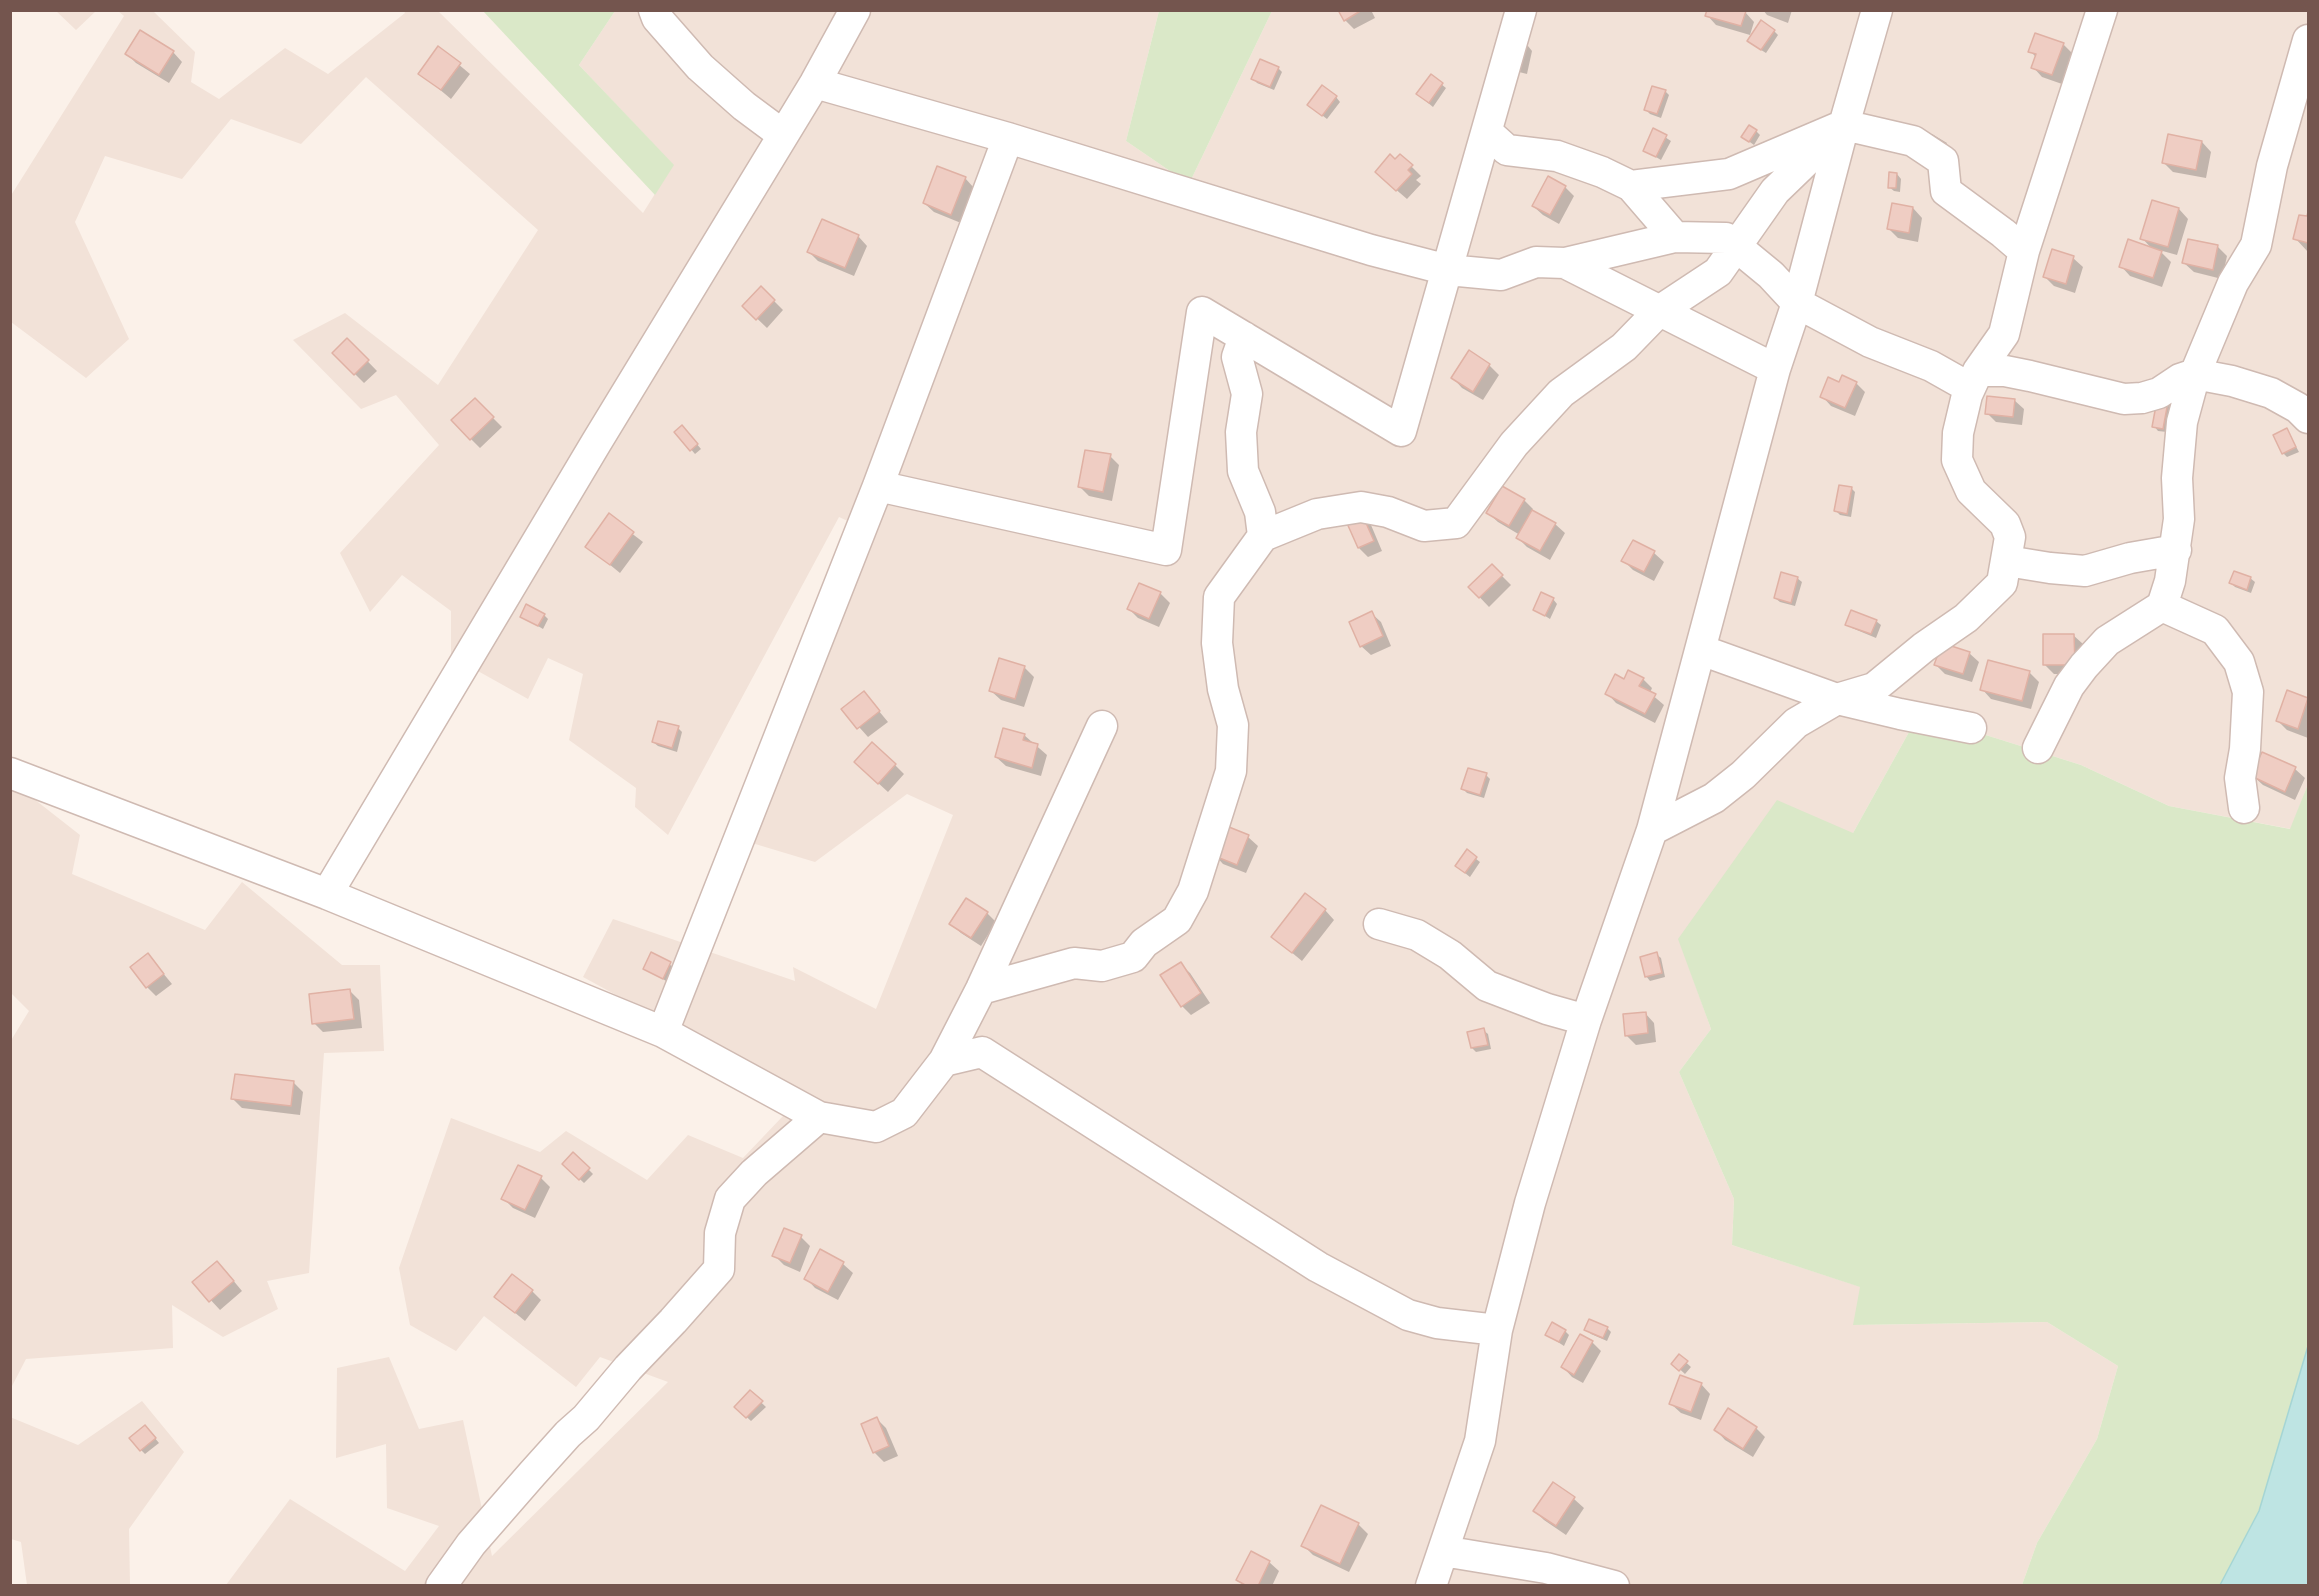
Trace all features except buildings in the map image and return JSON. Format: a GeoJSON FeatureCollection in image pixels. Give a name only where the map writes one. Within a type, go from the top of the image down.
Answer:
{"type":"FeatureCollection","features":[{"type":"Feature","properties":{"kind":"street"},"geometry":{"type":"LineString","coordinates":[[654,10],[657,18],[700,67],[744,106],[783,135]]}},
{"type":"Feature","properties":{"kind":"street"},"geometry":{"type":"LineString","coordinates":[[327,894],[596,442],[815,83],[855,10]]}},
{"type":"Feature","properties":{"kind":"street"},"geometry":{"type":"LineString","coordinates":[[878,486],[1166,550],[1202,312],[1401,431],[1521,10]]}},
{"type":"Feature","properties":{"kind":"street"},"geometry":{"type":"LineString","coordinates":[[1431,1586],[1480,1441],[1497,1330],[1530,1203],[1586,1020],[1652,830],[1775,369],[1797,303],[1877,10]]}},
{"type":"Feature","properties":{"kind":"street"},"geometry":{"type":"LineString","coordinates":[[1652,830],[1714,798],[1743,775],[1796,723],[1837,699],[1874,688],[1966,618],[2002,583],[2010,537],[2005,524],[1971,491],[1957,460],[1958,433],[1974,380],[2004,334],[2024,251],[2102,10]]}},
{"type":"Feature","properties":{"kind":"street"},"geometry":{"type":"LineString","coordinates":[[2038,747],[2069,686],[2084,666],[2107,641],[2162,606],[2176,550],[2179,519],[2176,478],[2181,434],[2195,374],[2233,283],[2256,245],[2272,166],[2308,40]]}},
{"type":"Feature","properties":{"kind":"street"},"geometry":{"type":"LineString","coordinates":[[815,83],[1008,138],[1371,250],[1448,270],[1501,275],[1536,262],[1565,263],[1675,237],[1726,238],[1771,275],[1797,303],[1870,342],[1974,380],[2005,371],[2124,399],[2142,398],[2159,393],[2180,379],[2195,374],[2232,381],[2271,393],[2298,408],[2308,418]]}},
{"type":"Feature","properties":{"kind":"street"},"geometry":{"type":"LineString","coordinates":[[1631,186],[1729,174],[1844,125],[1913,141],[1943,161],[1946,192],[2024,251]]}},
{"type":"Feature","properties":{"kind":"street"},"geometry":{"type":"LineString","coordinates":[[981,989],[1074,963],[1102,966],[1133,957],[1144,943],[1177,920],[1194,891],[1231,771],[1233,725],[1223,689],[1217,643],[1219,597],[1263,536],[1317,513],[1361,507],[1388,512],[1425,526],[1456,524],[1514,444],[1561,393],[1624,347],[1659,311],[1718,272],[1775,192],[1844,125]]}},
{"type":"Feature","properties":{"kind":"street"},"geometry":{"type":"LineString","coordinates":[[1487,132],[1507,150],[1557,156],[1602,172],[1631,186],[1675,237]]}},
{"type":"Feature","properties":{"kind":"street"},"geometry":{"type":"LineString","coordinates":[[663,1032],[878,486],[1008,138]]}},
{"type":"Feature","properties":{"kind":"street"},"geometry":{"type":"LineString","coordinates":[[1565,263],[1775,369]]}},
{"type":"Feature","properties":{"kind":"street"},"geometry":{"type":"LineString","coordinates":[[1244,338],[1237,357],[1247,394],[1241,432],[1243,471],[1260,512],[1263,536]]}},
{"type":"Feature","properties":{"kind":"street"},"geometry":{"type":"LineString","coordinates":[[2007,561],[2085,571],[2130,558],[2176,550]]}},
{"type":"Feature","properties":{"kind":"street"},"geometry":{"type":"LineString","coordinates":[[2162,606],[2215,630],[2239,662],[2248,692],[2245,749],[2240,778],[2244,808]]}},
{"type":"Feature","properties":{"kind":"street"},"geometry":{"type":"LineString","coordinates":[[1701,650],[1837,699],[1971,728]]}},
{"type":"Feature","properties":{"kind":"street"},"geometry":{"type":"LineString","coordinates":[[10,773],[327,894],[663,1032],[819,1117],[876,1127],[904,1113],[944,1061],[981,989],[1102,726]]}},
{"type":"Feature","properties":{"kind":"street"},"geometry":{"type":"LineString","coordinates":[[1379,924],[1417,935],[1450,955],[1487,986],[1547,1009],[1586,1020]]}},
{"type":"Feature","properties":{"kind":"street"},"geometry":{"type":"LineString","coordinates":[[944,1061],[982,1053],[1318,1267],[1408,1315],[1437,1323],[1497,1330]]}},
{"type":"Feature","properties":{"kind":"street"},"geometry":{"type":"LineString","coordinates":[[441,1586],[471,1544],[532,1474],[568,1434],[586,1418],[627,1368],[674,1322],[719,1269],[720,1233],[730,1199],[754,1173],[819,1117]]}},
{"type":"Feature","properties":{"kind":"street"},"geometry":{"type":"LineString","coordinates":[[1443,1551],[1546,1568],[1614,1586]]}},
{"type":"Feature","properties":{"kind":"shaded area"},"geometry":{"type":"Polygon","coordinates":[[[56,11],[96,11],[76,30],[56,11]]]}},
{"type":"Feature","properties":{"kind":"shaded area"},"geometry":{"type":"Polygon","coordinates":[[[118,11],[153,11],[195,52],[191,82],[219,99],[285,48],[328,74],[405,13],[404,11],[438,11],[643,213],[673,165],[579,65],[615,11],[1159,11],[1126,141],[1189,184],[1272,11],[2308,11],[2308,784],[2291,829],[2169,806],[2081,765],[1919,714],[1853,833],[1679,939],[1711,1029],[1679,1072],[1734,1199],[1732,1245],[1861,1287],[1854,1325],[2047,1322],[2118,1366],[2097,1439],[2037,1543],[2022,1585],[226,1585],[290,1499],[405,1571],[439,1526],[387,1508],[386,1444],[336,1458],[337,1368],[389,1357],[419,1429],[463,1420],[492,1556],[668,1382],[600,1357],[576,1387],[484,1316],[456,1351],[410,1325],[399,1268],[451,1118],[540,1152],[566,1131],[647,1180],[688,1135],[743,1158],[802,1096],[583,977],[613,919],[795,981],[793,967],[876,1009],[953,815],[907,794],[815,862],[742,840],[872,532],[839,517],[668,835],[635,807],[636,788],[569,740],[583,674],[548,658],[528,699],[451,656],[451,611],[402,575],[370,612],[340,553],[439,445],[396,395],[361,409],[293,340],[345,313],[438,385],[538,230],[366,77],[301,144],[231,119],[182,179],[105,156],[75,222],[129,339],[86,378],[11,322],[10,197],[124,16],[118,11]]]}},
{"type":"Feature","properties":{"kind":"shaded area"},"geometry":{"type":"Polygon","coordinates":[[[11,781],[80,835],[72,874],[205,930],[242,882],[342,965],[380,965],[384,1051],[324,1053],[309,1273],[267,1281],[278,1309],[223,1337],[172,1305],[173,1348],[26,1359],[11,1388],[10,1042],[29,1011],[11,993],[11,781]]]}},
{"type":"Feature","properties":{"kind":"shaded area"},"geometry":{"type":"Polygon","coordinates":[[[142,1401],[184,1452],[129,1529],[130,1585],[27,1585],[21,1542],[11,1539],[10,1417],[78,1445],[142,1401]]]}},
{"type":"Feature","properties":{"kind":"green space"},"geometry":{"type":"Polygon","coordinates":[[[483,11],[615,11],[579,65],[674,165],[655,195],[483,11]]]}},
{"type":"Feature","properties":{"kind":"green space"},"geometry":{"type":"Polygon","coordinates":[[[1159,11],[1272,11],[1189,184],[1126,141],[1159,11]]]}},
{"type":"Feature","properties":{"kind":"green space"},"geometry":{"type":"Polygon","coordinates":[[[1919,714],[2081,765],[2169,806],[2290,829],[2308,784],[2308,1346],[2259,1511],[2220,1585],[2022,1585],[2037,1543],[2097,1439],[2118,1366],[2047,1322],[1853,1325],[1860,1287],[1732,1245],[1734,1199],[1679,1072],[1711,1029],[1678,939],[1777,800],[1853,833],[1919,714]]]}},
{"type":"Feature","properties":{"kind":"water"},"geometry":{"type":"Polygon","coordinates":[[[2308,1346],[2308,1585],[2220,1585],[2259,1511],[2308,1346]]]}}]}
